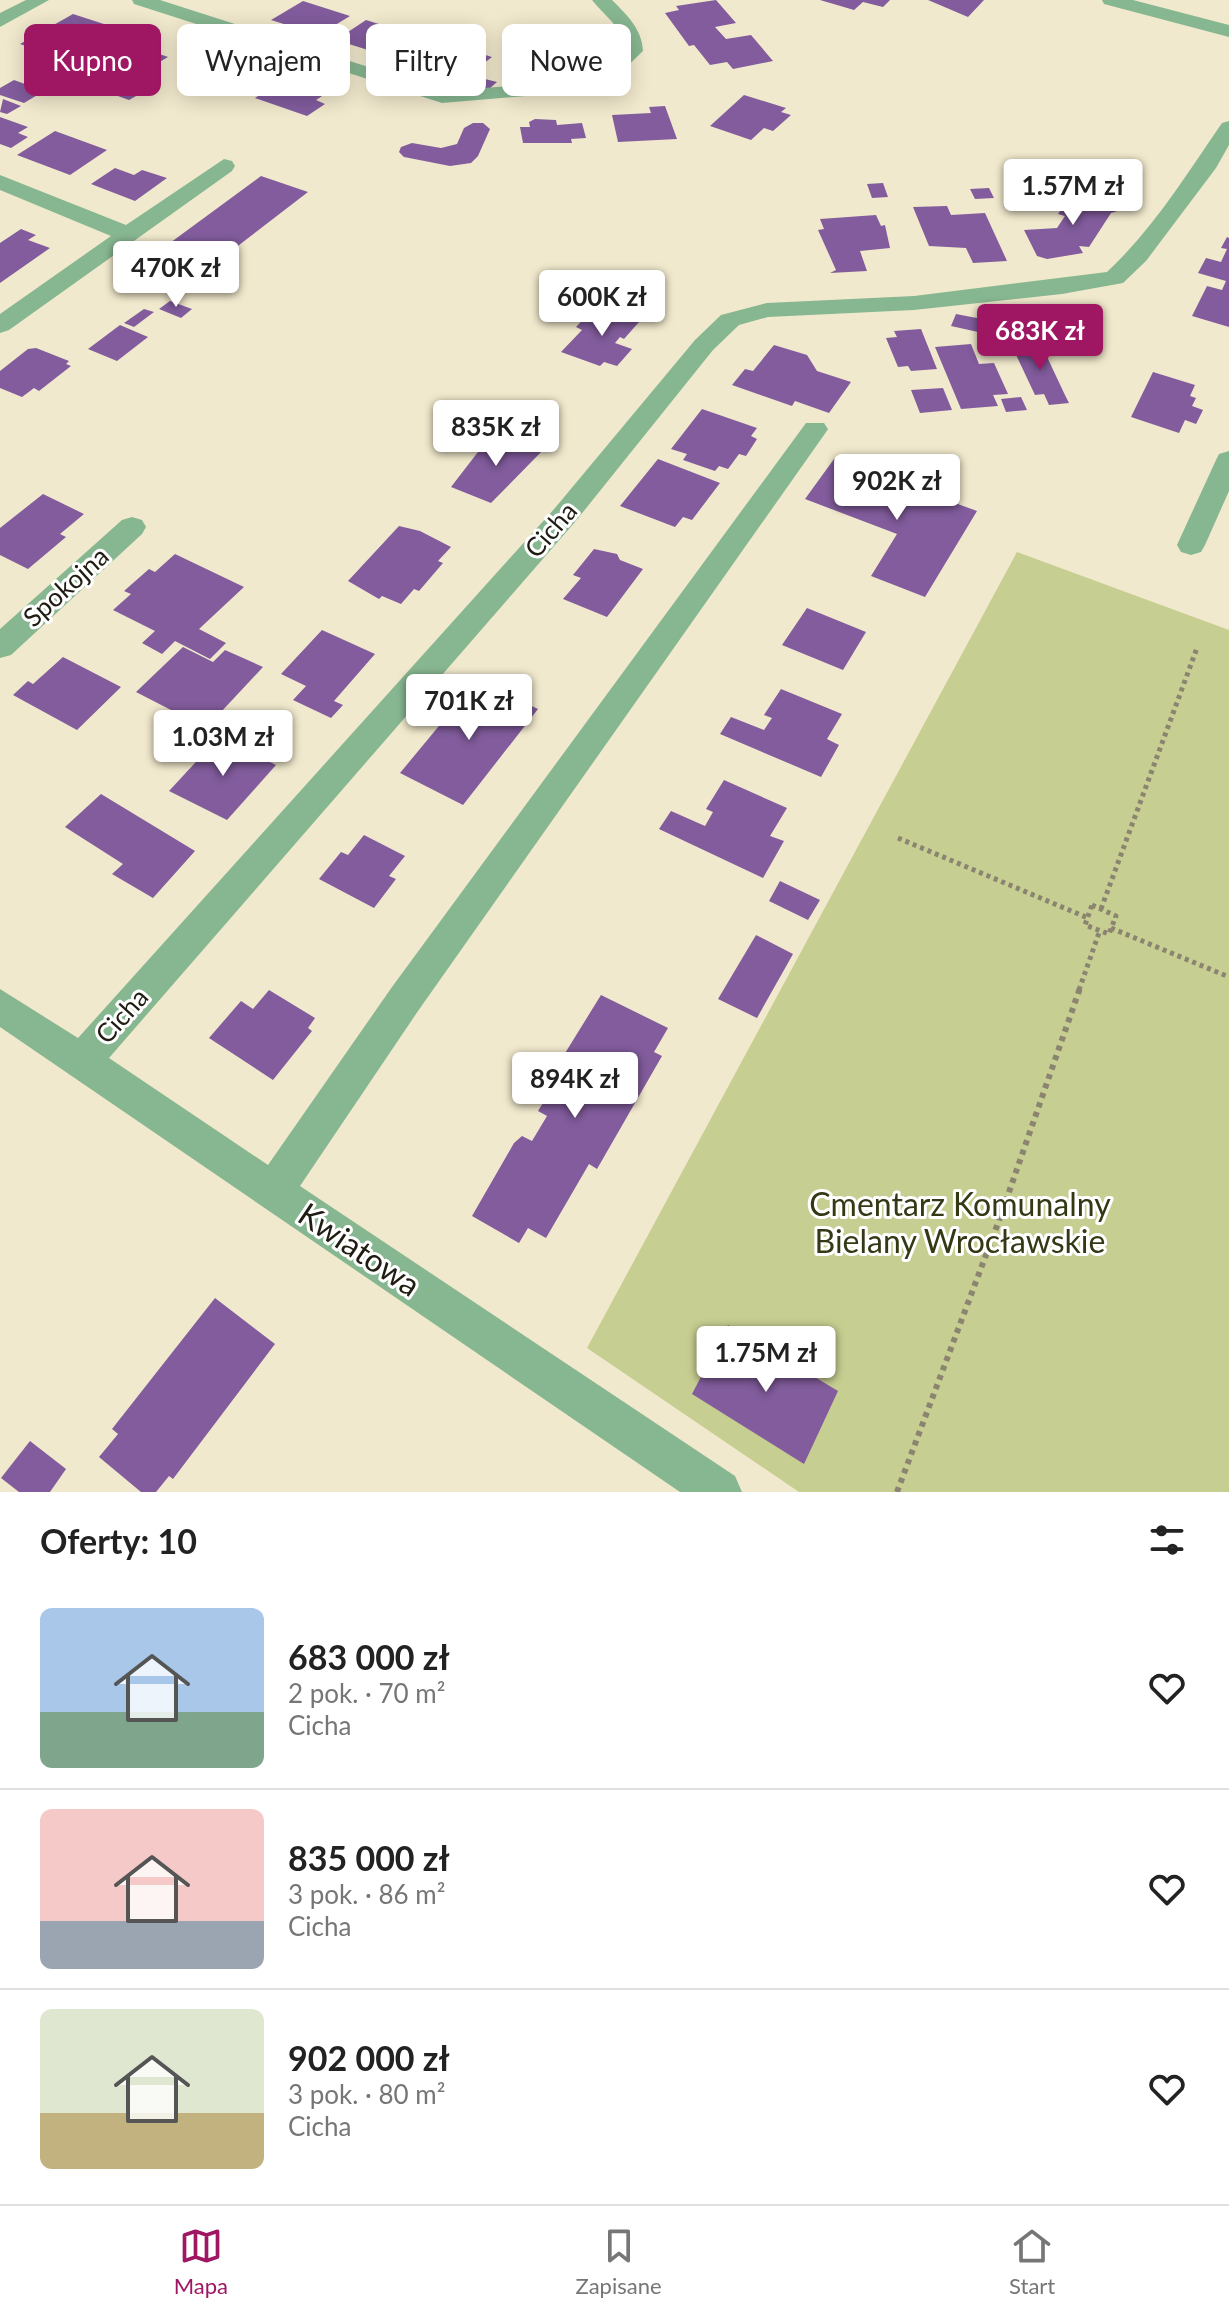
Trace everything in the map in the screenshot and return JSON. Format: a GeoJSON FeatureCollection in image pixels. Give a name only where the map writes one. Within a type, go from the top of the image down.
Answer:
{"type":"FeatureCollection","features":[{"type":"Feature","properties":{"kind":"street"},"geometry":{"type":"LineString","coordinates":[[0,21],[40,0]]}},
{"type":"Feature","properties":{"kind":"street"},"geometry":{"type":"LineString","coordinates":[[141,0],[442,97],[577,87],[605,77],[633,51],[633,43],[630,30],[601,0]]}},
{"type":"Feature","properties":{"kind":"street"},"geometry":{"type":"LineString","coordinates":[[1111,0],[1229,31]]}},
{"type":"Feature","properties":{"kind":"street","name":"Cicha"},"geometry":{"type":"LineString","coordinates":[[80,1063],[565,515],[704,345],[730,320],[767,310],[914,303],[1115,278],[1138,256],[1205,168],[1229,127]]}},
{"type":"Feature","properties":{"kind":"street"},"geometry":{"type":"LineString","coordinates":[[0,325],[224,166]]}},
{"type":"Feature","properties":{"kind":"street"},"geometry":{"type":"LineString","coordinates":[[0,182],[127,234]]}},
{"type":"Feature","properties":{"kind":"street"},"geometry":{"type":"LineString","coordinates":[[273,1192],[414,987],[815,429]]}},
{"type":"Feature","properties":{"kind":"street"},"geometry":{"type":"LineString","coordinates":[[1191,545],[1229,460]]}},
{"type":"Feature","properties":{"kind":"street","name":"Spokojna"},"geometry":{"type":"LineString","coordinates":[[0,647],[132,527]]}},
{"type":"Feature","properties":{"kind":"street","name":"Kwiatowa"},"geometry":{"type":"LineString","coordinates":[[0,1006],[80,1063],[719,1492]]}},
{"type":"Feature","properties":{"kind":"path"},"geometry":{"type":"LineString","coordinates":[[1101,909],[1197,648]]}},
{"type":"Feature","properties":{"kind":"path"},"geometry":{"type":"LineString","coordinates":[[898,838],[1088,918]]}},
{"type":"Feature","properties":{"kind":"path"},"geometry":{"type":"LineString","coordinates":[[1092,905],[1116,916],[1109,934],[1085,925],[1088,918],[1092,905]]}},
{"type":"Feature","properties":{"kind":"path"},"geometry":{"type":"LineString","coordinates":[[1111,928],[1229,977]]}},
{"type":"Feature","properties":{"kind":"path"},"geometry":{"type":"LineString","coordinates":[[897,1492],[1001,1215],[1100,930]]}},
{"type":"Feature","properties":{"kind":"green space","name":"Cmentarz Komunalny Bielany Wrocławskie"},"geometry":{"type":"Polygon","coordinates":[[[1017,552],[1229,630],[1229,1492],[799,1492],[587,1348],[1017,552]]]}},
{"type":"Feature","properties":{"kind":"building"},"geometry":{"type":"Polygon","coordinates":[[[716,0],[736,23],[715,27],[726,39],[751,35],[773,61],[733,69],[727,62],[710,65],[694,45],[689,46],[665,13],[679,10],[676,6],[716,0]]]}},
{"type":"Feature","properties":{"kind":"building"},"geometry":{"type":"Polygon","coordinates":[[[820,0],[890,0],[883,7],[863,2],[854,10],[820,0]]]}},
{"type":"Feature","properties":{"kind":"building"},"geometry":{"type":"Polygon","coordinates":[[[928,0],[984,0],[968,17],[928,0]]]}},
{"type":"Feature","properties":{"kind":"building"},"geometry":{"type":"Polygon","coordinates":[[[303,1],[350,16],[337,24],[284,24],[271,20],[303,1]]]}},
{"type":"Feature","properties":{"kind":"building"},"geometry":{"type":"Polygon","coordinates":[[[73,14],[104,24],[55,24],[73,14]]]}},
{"type":"Feature","properties":{"kind":"building"},"geometry":{"type":"Polygon","coordinates":[[[366,20],[379,24],[366,24],[366,49],[350,44],[350,31],[366,20]]]}},
{"type":"Feature","properties":{"kind":"building"},"geometry":{"type":"Polygon","coordinates":[[[486,79],[497,82],[486,89],[486,79]]]}},
{"type":"Feature","properties":{"kind":"building"},"geometry":{"type":"Polygon","coordinates":[[[14,80],[24,84],[24,96],[36,96],[24,103],[0,95],[0,88],[14,80]]]}},
{"type":"Feature","properties":{"kind":"building"},"geometry":{"type":"Polygon","coordinates":[[[744,95],[786,108],[781,112],[791,115],[773,131],[764,128],[751,140],[710,126],[744,95]]]}},
{"type":"Feature","properties":{"kind":"building"},"geometry":{"type":"Polygon","coordinates":[[[322,96],[316,100],[325,104],[307,116],[255,98],[322,96]]]}},
{"type":"Feature","properties":{"kind":"building"},"geometry":{"type":"Polygon","coordinates":[[[3,99],[21,106],[7,114],[0,112],[3,99]]]}},
{"type":"Feature","properties":{"kind":"building"},"geometry":{"type":"Polygon","coordinates":[[[665,106],[677,139],[618,142],[612,115],[651,113],[649,107],[665,106]]]}},
{"type":"Feature","properties":{"kind":"building"},"geometry":{"type":"Polygon","coordinates":[[[0,117],[28,127],[18,133],[28,137],[11,148],[0,144],[0,117]]]}},
{"type":"Feature","properties":{"kind":"building"},"geometry":{"type":"Polygon","coordinates":[[[535,119],[556,120],[557,125],[582,123],[586,138],[571,139],[572,143],[523,143],[520,127],[530,127],[529,122],[535,119]]]}},
{"type":"Feature","properties":{"kind":"building"},"geometry":{"type":"Polygon","coordinates":[[[473,123],[483,123],[490,129],[478,156],[471,163],[450,166],[404,157],[399,152],[401,147],[412,143],[441,148],[457,144],[464,128],[473,123]]]}},
{"type":"Feature","properties":{"kind":"building"},"geometry":{"type":"Polygon","coordinates":[[[55,131],[107,150],[70,175],[17,155],[55,131]]]}},
{"type":"Feature","properties":{"kind":"building"},"geometry":{"type":"Polygon","coordinates":[[[115,168],[134,175],[142,170],[167,178],[135,201],[91,184],[115,168]]]}},
{"type":"Feature","properties":{"kind":"building"},"geometry":{"type":"Polygon","coordinates":[[[261,176],[308,192],[208,269],[159,251],[261,176]]]}},
{"type":"Feature","properties":{"kind":"building"},"geometry":{"type":"Polygon","coordinates":[[[883,183],[888,197],[872,198],[867,184],[883,183]]]}},
{"type":"Feature","properties":{"kind":"building"},"geometry":{"type":"Polygon","coordinates":[[[989,188],[994,198],[975,199],[970,189],[989,188]]]}},
{"type":"Feature","properties":{"kind":"building"},"geometry":{"type":"Polygon","coordinates":[[[1073,192],[1117,204],[1121,210],[1111,213],[1089,247],[1079,246],[1083,253],[1047,259],[1037,256],[1024,230],[1057,228],[1065,216],[1058,214],[1073,192]]]}},
{"type":"Feature","properties":{"kind":"building"},"geometry":{"type":"Polygon","coordinates":[[[947,206],[951,215],[985,213],[1007,261],[973,263],[966,248],[929,246],[913,207],[947,206]]]}},
{"type":"Feature","properties":{"kind":"building"},"geometry":{"type":"Polygon","coordinates":[[[876,215],[881,226],[885,225],[890,248],[860,251],[867,271],[830,273],[836,270],[818,230],[824,229],[820,219],[876,215]]]}},
{"type":"Feature","properties":{"kind":"building"},"geometry":{"type":"Polygon","coordinates":[[[21,229],[36,235],[28,240],[50,248],[0,283],[0,243],[21,229]]]}},
{"type":"Feature","properties":{"kind":"building"},"geometry":{"type":"Polygon","coordinates":[[[1227,237],[1229,327],[1192,316],[1207,286],[1222,290],[1226,281],[1198,273],[1206,258],[1221,262],[1227,249],[1221,248],[1227,237]]]}},
{"type":"Feature","properties":{"kind":"building"},"geometry":{"type":"Polygon","coordinates":[[[170,301],[192,309],[181,318],[159,309],[170,301]]]}},
{"type":"Feature","properties":{"kind":"building"},"geometry":{"type":"Polygon","coordinates":[[[144,309],[154,312],[134,327],[124,323],[144,309]]]}},
{"type":"Feature","properties":{"kind":"building"},"geometry":{"type":"Polygon","coordinates":[[[613,309],[639,322],[624,339],[620,337],[615,343],[632,349],[617,366],[604,362],[600,366],[561,352],[582,330],[576,327],[591,311],[606,316],[613,309]]]}},
{"type":"Feature","properties":{"kind":"building"},"geometry":{"type":"Polygon","coordinates":[[[956,314],[982,319],[978,332],[951,326],[956,314]]]}},
{"type":"Feature","properties":{"kind":"building"},"geometry":{"type":"Polygon","coordinates":[[[120,325],[148,337],[117,361],[88,349],[120,325]]]}},
{"type":"Feature","properties":{"kind":"building"},"geometry":{"type":"Polygon","coordinates":[[[921,329],[937,369],[911,371],[908,366],[898,367],[886,338],[897,337],[894,331],[921,329]]]}},
{"type":"Feature","properties":{"kind":"building"},"geometry":{"type":"Polygon","coordinates":[[[1040,342],[1069,403],[1049,405],[1044,394],[1035,395],[1011,344],[1040,342]]]}},
{"type":"Feature","properties":{"kind":"building"},"geometry":{"type":"Polygon","coordinates":[[[971,344],[979,364],[994,363],[1008,394],[993,395],[998,406],[961,409],[935,347],[971,344]]]}},
{"type":"Feature","properties":{"kind":"building"},"geometry":{"type":"Polygon","coordinates":[[[774,345],[807,355],[817,371],[851,382],[829,413],[795,401],[792,406],[732,385],[745,369],[753,371],[774,345]]]}},
{"type":"Feature","properties":{"kind":"building"},"geometry":{"type":"Polygon","coordinates":[[[36,348],[69,361],[66,364],[71,366],[39,391],[34,388],[22,397],[0,388],[0,371],[28,349],[36,348]]]}},
{"type":"Feature","properties":{"kind":"building"},"geometry":{"type":"Polygon","coordinates":[[[1153,372],[1195,385],[1190,396],[1196,398],[1192,406],[1203,410],[1196,424],[1185,420],[1179,433],[1131,417],[1153,372]]]}},
{"type":"Feature","properties":{"kind":"building"},"geometry":{"type":"Polygon","coordinates":[[[943,388],[952,410],[920,413],[911,390],[943,388]]]}},
{"type":"Feature","properties":{"kind":"building"},"geometry":{"type":"Polygon","coordinates":[[[1021,397],[1027,410],[1006,412],[1001,399],[1021,397]]]}},
{"type":"Feature","properties":{"kind":"building"},"geometry":{"type":"Polygon","coordinates":[[[702,409],[757,428],[751,436],[757,439],[746,456],[739,454],[728,469],[719,466],[715,471],[683,460],[687,454],[671,449],[702,409]]]}},
{"type":"Feature","properties":{"kind":"building"},"geometry":{"type":"Polygon","coordinates":[[[510,435],[545,448],[491,503],[451,487],[488,439],[501,444],[510,435]]]}},
{"type":"Feature","properties":{"kind":"building"},"geometry":{"type":"Polygon","coordinates":[[[658,459],[720,483],[692,520],[683,517],[675,527],[620,506],[658,459]]]}},
{"type":"Feature","properties":{"kind":"building"},"geometry":{"type":"Polygon","coordinates":[[[834,459],[977,511],[925,597],[871,576],[897,534],[805,499],[834,459]]]}},
{"type":"Feature","properties":{"kind":"building"},"geometry":{"type":"Polygon","coordinates":[[[43,494],[84,514],[60,534],[66,537],[28,569],[0,555],[0,528],[43,494]]]}},
{"type":"Feature","properties":{"kind":"building"},"geometry":{"type":"Polygon","coordinates":[[[399,526],[420,531],[451,547],[438,561],[443,563],[419,591],[414,589],[401,604],[382,596],[379,599],[348,581],[399,526]]]}},
{"type":"Feature","properties":{"kind":"building"},"geometry":{"type":"Polygon","coordinates":[[[594,549],[617,554],[620,560],[643,569],[607,617],[563,599],[581,578],[573,575],[594,549]]]}},
{"type":"Feature","properties":{"kind":"building"},"geometry":{"type":"Polygon","coordinates":[[[175,554],[244,587],[199,629],[226,643],[210,659],[175,641],[162,654],[142,643],[155,631],[113,610],[131,594],[124,591],[149,569],[155,572],[175,554]]]}},
{"type":"Feature","properties":{"kind":"building"},"geometry":{"type":"Polygon","coordinates":[[[807,608],[866,632],[843,670],[782,645],[807,608]]]}},
{"type":"Feature","properties":{"kind":"building"},"geometry":{"type":"Polygon","coordinates":[[[322,630],[375,654],[334,701],[343,705],[331,718],[293,700],[306,686],[281,674],[322,630]]]}},
{"type":"Feature","properties":{"kind":"building"},"geometry":{"type":"Polygon","coordinates":[[[183,647],[213,662],[225,650],[263,667],[206,728],[136,692],[183,647]]]}},
{"type":"Feature","properties":{"kind":"building"},"geometry":{"type":"Polygon","coordinates":[[[63,657],[121,687],[77,730],[13,695],[28,681],[33,684],[63,657]]]}},
{"type":"Feature","properties":{"kind":"building"},"geometry":{"type":"Polygon","coordinates":[[[477,680],[538,709],[463,805],[400,773],[477,680]]]}},
{"type":"Feature","properties":{"kind":"building"},"geometry":{"type":"Polygon","coordinates":[[[781,689],[842,714],[827,739],[839,745],[821,777],[720,734],[731,717],[764,730],[772,718],[764,715],[781,689]]]}},
{"type":"Feature","properties":{"kind":"building"},"geometry":{"type":"Polygon","coordinates":[[[219,737],[276,765],[227,820],[169,791],[219,737]]]}},
{"type":"Feature","properties":{"kind":"building"},"geometry":{"type":"Polygon","coordinates":[[[724,780],[787,808],[770,836],[784,841],[763,878],[659,829],[671,811],[705,826],[713,812],[706,809],[724,780]]]}},
{"type":"Feature","properties":{"kind":"building"},"geometry":{"type":"Polygon","coordinates":[[[101,794],[195,851],[153,898],[112,874],[123,864],[65,827],[101,794]]]}},
{"type":"Feature","properties":{"kind":"building"},"geometry":{"type":"Polygon","coordinates":[[[364,835],[405,856],[389,876],[396,879],[374,908],[319,879],[341,852],[348,855],[364,835]]]}},
{"type":"Feature","properties":{"kind":"building"},"geometry":{"type":"Polygon","coordinates":[[[780,881],[820,900],[808,920],[769,901],[780,881]]]}},
{"type":"Feature","properties":{"kind":"building"},"geometry":{"type":"Polygon","coordinates":[[[756,935],[793,954],[757,1018],[718,999],[756,935]]]}},
{"type":"Feature","properties":{"kind":"building"},"geometry":{"type":"Polygon","coordinates":[[[269,990],[315,1018],[308,1028],[312,1031],[273,1080],[209,1038],[241,1001],[253,1009],[269,990]]]}},
{"type":"Feature","properties":{"kind":"building"},"geometry":{"type":"Polygon","coordinates":[[[601,995],[668,1028],[654,1052],[662,1056],[597,1169],[589,1164],[546,1238],[528,1228],[519,1243],[472,1216],[514,1143],[522,1136],[532,1141],[547,1116],[538,1111],[556,1082],[565,1087],[570,1079],[554,1071],[601,995]]]}},
{"type":"Feature","properties":{"kind":"building"},"geometry":{"type":"Polygon","coordinates":[[[215,1298],[275,1344],[173,1479],[169,1476],[156,1492],[141,1492],[99,1457],[118,1434],[112,1429],[215,1298]]]}},
{"type":"Feature","properties":{"kind":"building"},"geometry":{"type":"Polygon","coordinates":[[[728,1325],[838,1391],[804,1464],[692,1394],[728,1325]]]}},
{"type":"Feature","properties":{"kind":"building"},"geometry":{"type":"Polygon","coordinates":[[[30,1441],[66,1469],[50,1492],[19,1492],[1,1478],[30,1441]]]}}]}
